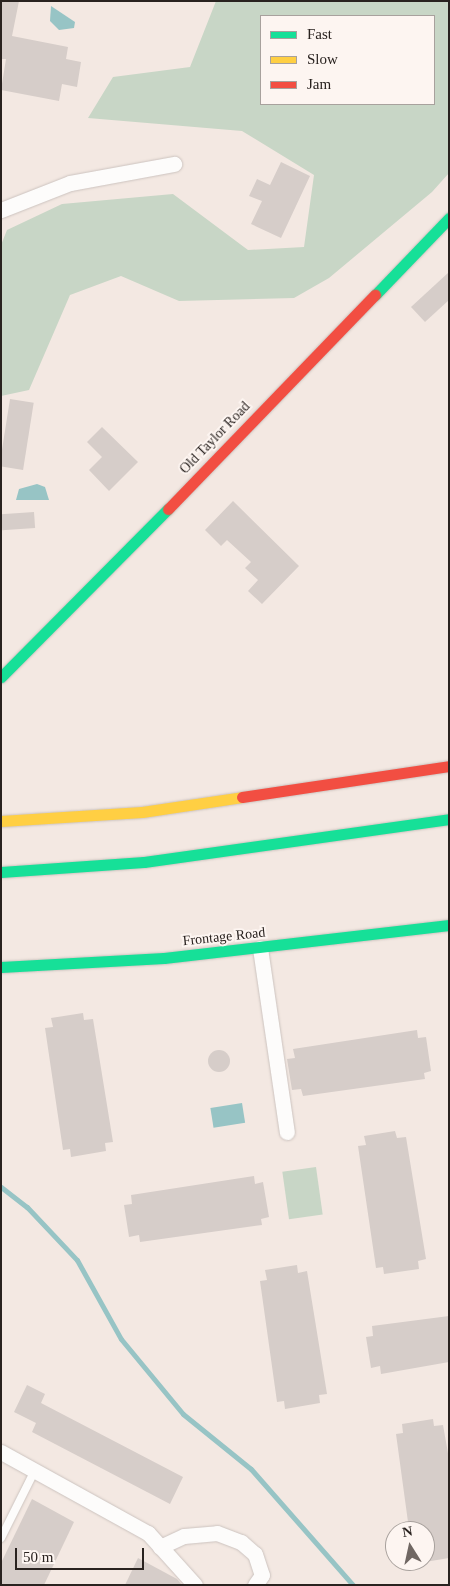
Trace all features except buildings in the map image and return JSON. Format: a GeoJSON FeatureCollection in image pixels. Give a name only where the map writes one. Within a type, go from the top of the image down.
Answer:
{"type":"FeatureCollection","features":[{"type":"Feature","properties":{"kind":"main road","name":"Old Taylor Road"},"geometry":{"type":"LineString","coordinates":[[1,677],[38,644],[449,218]]}},
{"type":"Feature","properties":{"kind":"main road"},"geometry":{"type":"LineString","coordinates":[[1,821],[142,812],[449,766]]}},
{"type":"Feature","properties":{"kind":"main road"},"geometry":{"type":"LineString","coordinates":[[1,872],[144,862],[449,819]]}},
{"type":"Feature","properties":{"kind":"main road","name":"Frontage Road"},"geometry":{"type":"LineString","coordinates":[[1,967],[260,948],[449,925]]}},
{"type":"Feature","properties":{"kind":"street"},"geometry":{"type":"LineString","coordinates":[[1,210],[70,183],[174,164]]}},
{"type":"Feature","properties":{"kind":"street"},"geometry":{"type":"LineString","coordinates":[[260,948],[287,1132]]}},
{"type":"Feature","properties":{"kind":"street"},"geometry":{"type":"LineString","coordinates":[[1,1452],[148,1533],[195,1585]]}},
{"type":"Feature","properties":{"kind":"street"},"geometry":{"type":"LineString","coordinates":[[160,1547],[184,1536],[217,1533],[241,1542],[255,1554],[260,1568],[262,1575],[255,1585]]}},
{"type":"Feature","properties":{"kind":"lane"},"geometry":{"type":"LineString","coordinates":[[1,1538],[34,1470]]}},
{"type":"Feature","properties":{"kind":"green space"},"geometry":{"type":"Polygon","coordinates":[[[216,1],[449,1],[449,173],[432,192],[329,278],[294,298],[179,301],[121,276],[70,295],[29,390],[1,396],[1,245],[7,230],[62,204],[173,194],[248,250],[304,247],[314,175],[242,131],[88,118],[113,77],[190,67],[216,1]]]}},
{"type":"Feature","properties":{"kind":"green space"},"geometry":{"type":"Polygon","coordinates":[[[316,1167],[323,1215],[289,1219],[282,1172],[316,1167]]]}},
{"type":"Feature","properties":{"kind":"water"},"geometry":{"type":"Polygon","coordinates":[[[51,6],[75,22],[74,28],[59,30],[50,21],[51,6]]]}},
{"type":"Feature","properties":{"kind":"water"},"geometry":{"type":"Polygon","coordinates":[[[37,484],[45,487],[49,500],[16,500],[19,489],[37,484]]]}},
{"type":"Feature","properties":{"kind":"water"},"geometry":{"type":"Polygon","coordinates":[[[242,1103],[245,1123],[214,1128],[210,1108],[242,1103]]]}},
{"type":"Feature","properties":{"kind":"waterway"},"geometry":{"type":"LineString","coordinates":[[1,1187],[27,1207],[77,1260],[121,1339],[183,1414],[251,1469],[353,1585]]}},
{"type":"Feature","properties":{"kind":"traffic: fast"},"geometry":{"type":"LineString","coordinates":[[375,295],[449,218]]}},
{"type":"Feature","properties":{"kind":"traffic: fast"},"geometry":{"type":"LineString","coordinates":[[1,677],[168,509]]}},
{"type":"Feature","properties":{"kind":"traffic: fast"},"geometry":{"type":"LineString","coordinates":[[1,872],[144,862],[449,819]]}},
{"type":"Feature","properties":{"kind":"traffic: fast"},"geometry":{"type":"LineString","coordinates":[[1,967],[164,958],[449,925]]}},
{"type":"Feature","properties":{"kind":"traffic: slow"},"geometry":{"type":"LineString","coordinates":[[1,821],[142,812],[242,797]]}},
{"type":"Feature","properties":{"kind":"traffic: jam"},"geometry":{"type":"LineString","coordinates":[[168,509],[375,295]]}},
{"type":"Feature","properties":{"kind":"traffic: jam"},"geometry":{"type":"LineString","coordinates":[[242,797],[449,766]]}}]}
